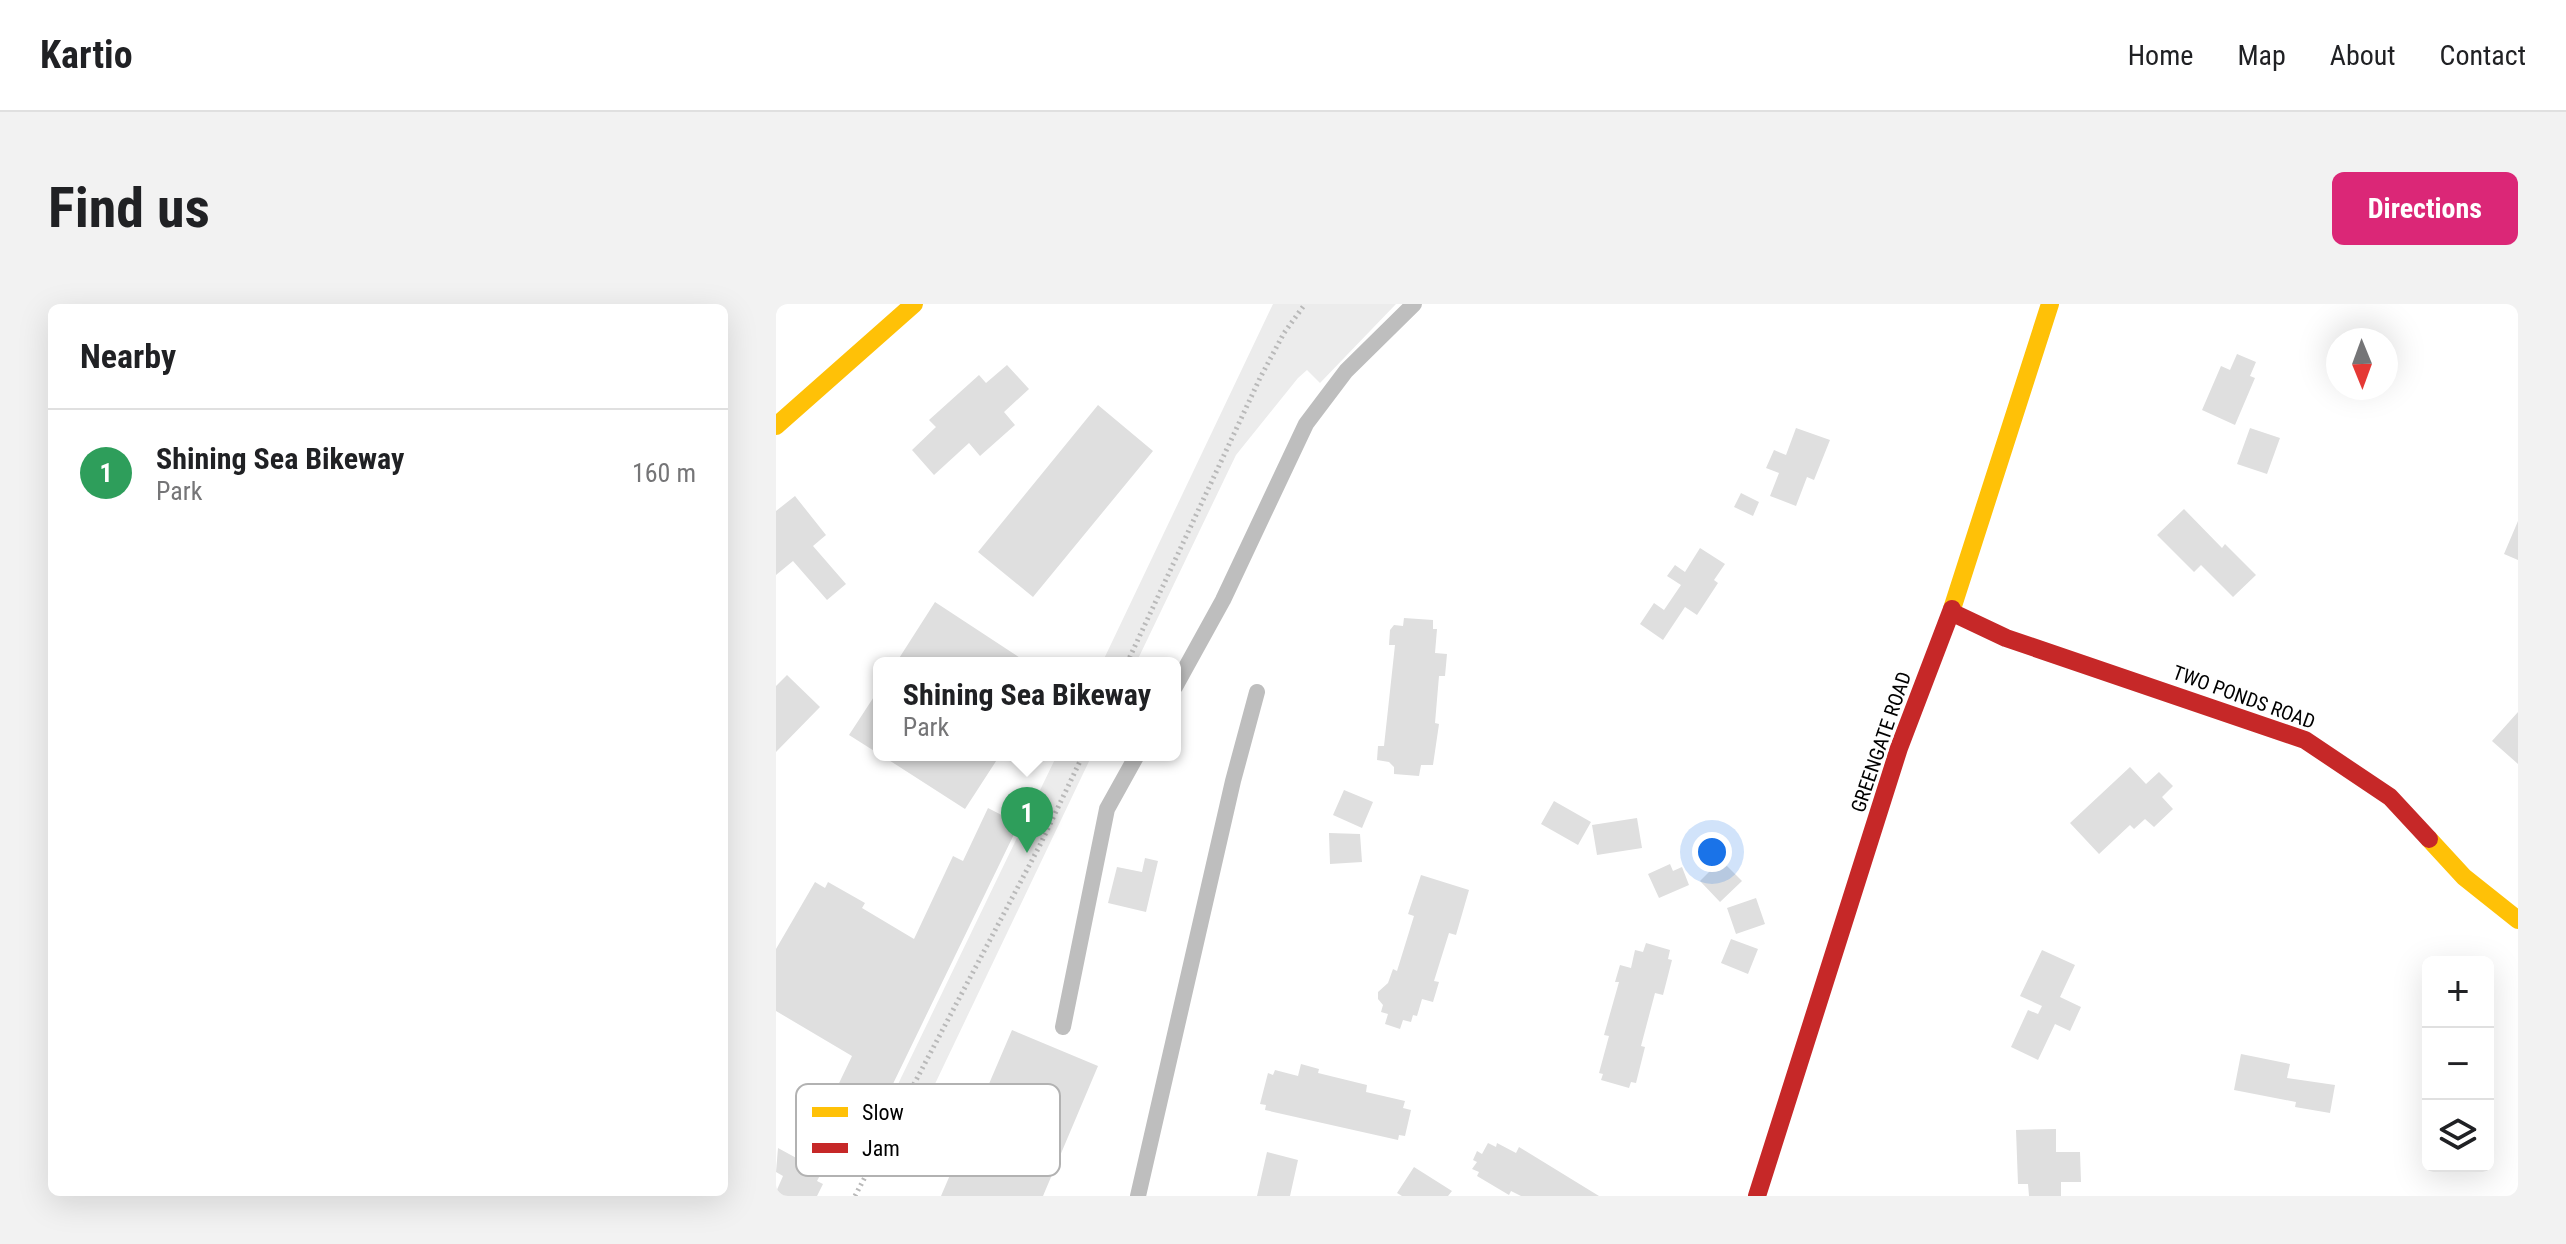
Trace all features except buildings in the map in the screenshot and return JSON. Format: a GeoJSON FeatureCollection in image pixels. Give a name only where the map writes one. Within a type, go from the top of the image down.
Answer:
{"type":"FeatureCollection","features":[{"type":"Feature","properties":{"kind":"main road"},"geometry":{"type":"LineString","coordinates":[[776,426],[914,304]]}},
{"type":"Feature","properties":{"kind":"main road","name":"GREENGATE ROAD"},"geometry":{"type":"LineString","coordinates":[[1757,1196],[1899,748],[1951,612],[2050,304]]}},
{"type":"Feature","properties":{"kind":"main road","name":"TWO PONDS ROAD"},"geometry":{"type":"LineString","coordinates":[[1951,612],[2006,638],[2305,740],[2390,797],[2464,877],[2518,920]]}},
{"type":"Feature","properties":{"kind":"lane"},"geometry":{"type":"LineString","coordinates":[[1181,676],[1223,600],[1306,424],[1346,371],[1414,304]]}},
{"type":"Feature","properties":{"kind":"lane"},"geometry":{"type":"LineString","coordinates":[[1138,1196],[1230,795],[1257,692]]}},
{"type":"Feature","properties":{"kind":"lane"},"geometry":{"type":"LineString","coordinates":[[1063,1027],[1107,809],[1134,761]]}},
{"type":"Feature","properties":{"kind":"path"},"geometry":{"type":"LineString","coordinates":[[1130,657],[1260,378],[1296,314],[1305,304]]}},
{"type":"Feature","properties":{"kind":"path"},"geometry":{"type":"LineString","coordinates":[[914,1084],[1040,845],[1080,761]]}},
{"type":"Feature","properties":{"kind":"path"},"geometry":{"type":"LineString","coordinates":[[855,1196],[866,1176]]}},
{"type":"Feature","properties":{"kind":"shaded area"},"geometry":{"type":"Polygon","coordinates":[[[1273,304],[1396,304],[1320,383],[1307,370],[1298,378],[1236,455],[1139,657],[1105,657],[1273,304]]]}},
{"type":"Feature","properties":{"kind":"shaded area"},"geometry":{"type":"Polygon","coordinates":[[[1054,761],[1089,761],[935,1084],[898,1084],[1054,761]]]}},
{"type":"Feature","properties":{"kind":"traffic: slow"},"geometry":{"type":"LineString","coordinates":[[776,426],[914,304]]}},
{"type":"Feature","properties":{"kind":"traffic: slow"},"geometry":{"type":"LineString","coordinates":[[1952,609],[2050,304]]}},
{"type":"Feature","properties":{"kind":"traffic: slow"},"geometry":{"type":"LineString","coordinates":[[2429,839],[2464,877],[2518,920]]}},
{"type":"Feature","properties":{"kind":"traffic: jam"},"geometry":{"type":"LineString","coordinates":[[1757,1196],[1899,748],[1952,609]]}},
{"type":"Feature","properties":{"kind":"traffic: jam"},"geometry":{"type":"LineString","coordinates":[[1951,612],[2006,638],[2305,740],[2390,797],[2429,839]]}},
{"type":"Feature","properties":{"kind":"place","name":"Shining Sea Bikeway"},"geometry":{"type":"Point","coordinates":[1027,853]}}]}
